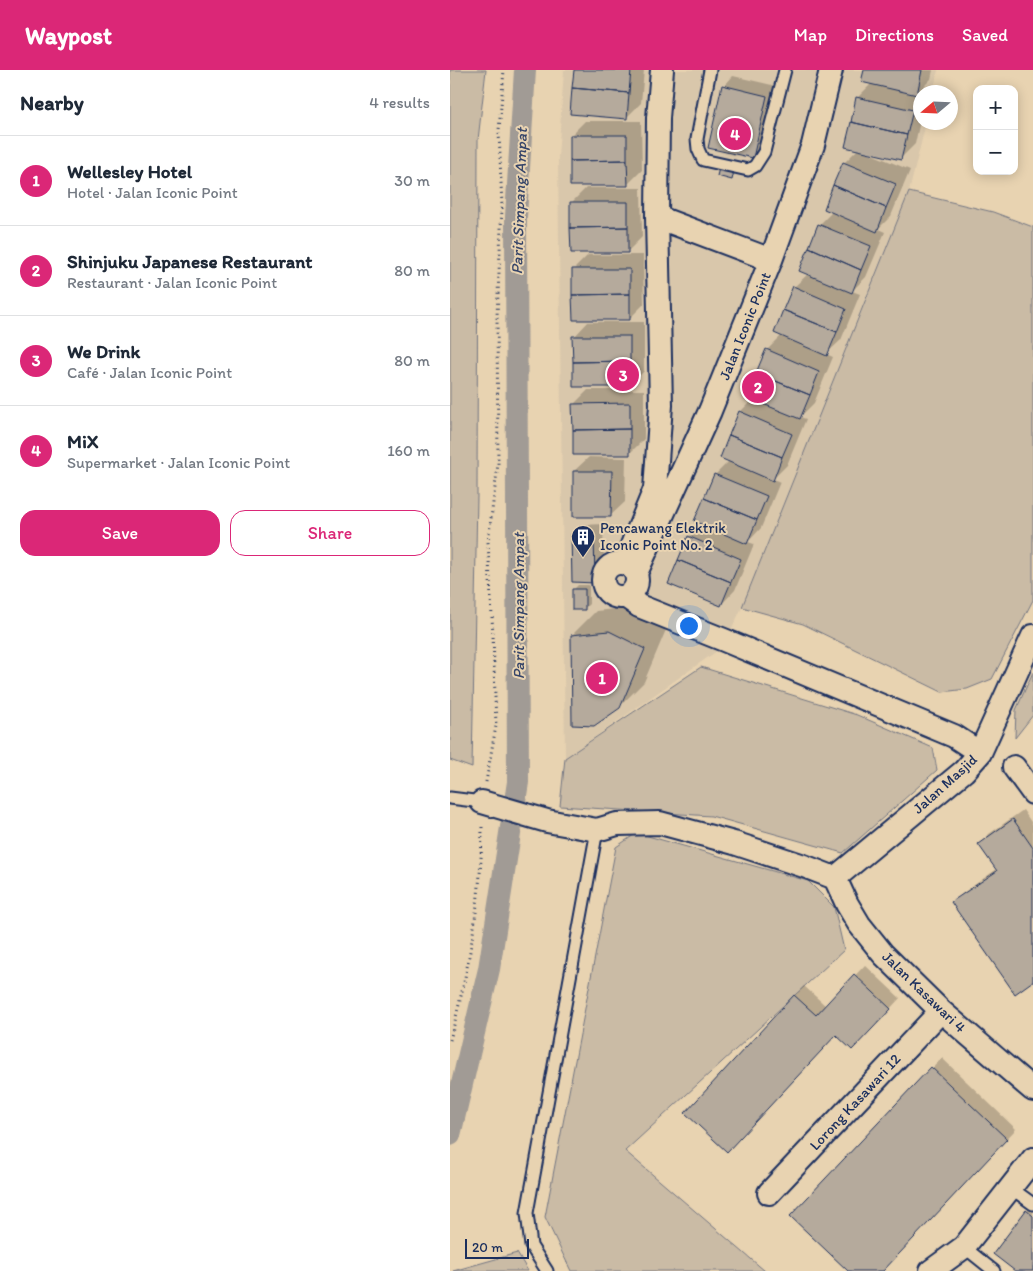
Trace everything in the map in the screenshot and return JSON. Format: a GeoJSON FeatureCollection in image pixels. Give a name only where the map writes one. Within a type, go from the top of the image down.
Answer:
{"type":"FeatureCollection","features":[{"type":"Feature","properties":{"kind":"street"},"geometry":{"type":"LineString","coordinates":[[630,568],[655,489],[661,405],[657,217],[658,118],[662,70]]}},
{"type":"Feature","properties":{"kind":"street","name":"Jalan Iconic Point"},"geometry":{"type":"LineString","coordinates":[[630,568],[710,411],[813,145],[831,70]]}},
{"type":"Feature","properties":{"kind":"street"},"geometry":{"type":"LineString","coordinates":[[657,217],[770,260]]}},
{"type":"Feature","properties":{"kind":"street"},"geometry":{"type":"LineString","coordinates":[[619,562],[630,568],[637,579],[634,590],[624,596],[619,597],[608,592],[603,582],[608,566],[619,562]]}},
{"type":"Feature","properties":{"kind":"street"},"geometry":{"type":"LineString","coordinates":[[624,596],[639,606],[954,736],[980,753]]}},
{"type":"Feature","properties":{"kind":"street","name":"Jalan Masjid"},"geometry":{"type":"LineString","coordinates":[[836,878],[964,771],[980,753],[1033,636]]}},
{"type":"Feature","properties":{"kind":"street"},"geometry":{"type":"LineString","coordinates":[[1014,767],[1033,793]]}},
{"type":"Feature","properties":{"kind":"street"},"geometry":{"type":"LineString","coordinates":[[487,804],[547,820],[597,830],[617,824],[660,823],[743,846],[836,878]]}},
{"type":"Feature","properties":{"kind":"street","name":"Jalan Kasawari 4"},"geometry":{"type":"LineString","coordinates":[[836,878],[847,904],[859,924],[883,954],[941,1011],[1033,1090]]}},
{"type":"Feature","properties":{"kind":"street","name":"Lorong Kasawari 12"},"geometry":{"type":"LineString","coordinates":[[769,1193],[941,1011]]}},
{"type":"Feature","properties":{"kind":"street"},"geometry":{"type":"LineString","coordinates":[[931,1271],[964,1247],[1033,1159]]}},
{"type":"Feature","properties":{"kind":"lane"},"geometry":{"type":"LineString","coordinates":[[710,70],[697,139],[698,149],[703,160],[748,170],[755,166],[764,152],[785,70]]}},
{"type":"Feature","properties":{"kind":"lane"},"geometry":{"type":"LineString","coordinates":[[450,798],[487,804]]}},
{"type":"Feature","properties":{"kind":"lane"},"geometry":{"type":"LineString","coordinates":[[547,1271],[531,1246],[527,1212],[597,830]]}},
{"type":"Feature","properties":{"kind":"lane"},"geometry":{"type":"LineString","coordinates":[[1011,1188],[1033,1204]]}},
{"type":"Feature","properties":{"kind":"lane"},"geometry":{"type":"LineString","coordinates":[[964,1247],[994,1271]]}},
{"type":"Feature","properties":{"kind":"path"},"geometry":{"type":"LineString","coordinates":[[450,1040],[458,1011],[474,927],[496,726],[488,542],[498,464],[497,316],[502,207],[499,130],[504,70]]}},
{"type":"Feature","properties":{"kind":"shaded area"},"geometry":{"type":"Polygon","coordinates":[[[450,70],[486,70],[478,140],[477,496],[472,768],[450,760],[450,70]]]}},
{"type":"Feature","properties":{"kind":"shaded area"},"geometry":{"type":"Polygon","coordinates":[[[564,70],[938,70],[935,85],[913,85],[913,130],[924,130],[909,192],[742,607],[724,646],[565,758],[558,157],[564,70]]]}},
{"type":"Feature","properties":{"kind":"shaded area"},"geometry":{"type":"Polygon","coordinates":[[[909,192],[993,212],[1033,227],[1033,600],[992,679],[967,689],[942,692],[803,624],[742,607],[909,192]]]}},
{"type":"Feature","properties":{"kind":"shaded area"},"geometry":{"type":"Polygon","coordinates":[[[701,667],[857,715],[933,748],[937,770],[843,853],[711,816],[560,806],[565,758],[701,667]]]}},
{"type":"Feature","properties":{"kind":"shaded area"},"geometry":{"type":"Polygon","coordinates":[[[1033,672],[1033,715],[1015,738],[1016,710],[1033,672]]]}},
{"type":"Feature","properties":{"kind":"shaded area"},"geometry":{"type":"Polygon","coordinates":[[[637,833],[808,881],[834,907],[844,950],[625,1151],[765,1271],[571,1271],[545,1217],[616,847],[637,833]]]}},
{"type":"Feature","properties":{"kind":"shaded area"},"geometry":{"type":"Polygon","coordinates":[[[517,1253],[528,1271],[453,1271],[517,1253]]]}},
{"type":"Feature","properties":{"kind":"building"},"geometry":{"type":"Polygon","coordinates":[[[574,70],[631,70],[629,93],[572,88],[574,70]]]}},
{"type":"Feature","properties":{"kind":"building"},"geometry":{"type":"Polygon","coordinates":[[[864,70],[922,70],[919,85],[913,85],[913,94],[861,82],[864,70]]]}},
{"type":"Feature","properties":{"kind":"building"},"geometry":{"type":"Polygon","coordinates":[[[722,85],[767,96],[753,158],[708,148],[722,85]]]}},
{"type":"Feature","properties":{"kind":"building"},"geometry":{"type":"Polygon","coordinates":[[[572,88],[629,93],[627,119],[570,114],[572,88]]]}},
{"type":"Feature","properties":{"kind":"building"},"geometry":{"type":"Polygon","coordinates":[[[856,97],[913,110],[907,135],[851,122],[856,97]]]}},
{"type":"Feature","properties":{"kind":"building"},"geometry":{"type":"Polygon","coordinates":[[[851,122],[907,135],[901,160],[845,147],[851,122]]]}},
{"type":"Feature","properties":{"kind":"building"},"geometry":{"type":"Polygon","coordinates":[[[570,135],[627,135],[627,160],[570,161],[570,135]]]}},
{"type":"Feature","properties":{"kind":"building"},"geometry":{"type":"Polygon","coordinates":[[[627,160],[628,186],[570,186],[570,161],[627,160]]]}},
{"type":"Feature","properties":{"kind":"building"},"geometry":{"type":"Polygon","coordinates":[[[843,162],[896,184],[886,208],[833,185],[843,162]]]}},
{"type":"Feature","properties":{"kind":"building"},"geometry":{"type":"Polygon","coordinates":[[[719,168],[734,171],[732,180],[717,176],[719,168]]]}},
{"type":"Feature","properties":{"kind":"building"},"geometry":{"type":"Polygon","coordinates":[[[833,185],[886,208],[877,232],[824,209],[833,185]]]}},
{"type":"Feature","properties":{"kind":"building"},"geometry":{"type":"Polygon","coordinates":[[[570,202],[628,202],[628,227],[570,228],[570,202]]]}},
{"type":"Feature","properties":{"kind":"building"},"geometry":{"type":"Polygon","coordinates":[[[818,224],[871,246],[861,270],[809,247],[818,224]]]}},
{"type":"Feature","properties":{"kind":"building"},"geometry":{"type":"Polygon","coordinates":[[[628,227],[628,253],[571,253],[570,228],[628,227]]]}},
{"type":"Feature","properties":{"kind":"building"},"geometry":{"type":"Polygon","coordinates":[[[809,247],[861,270],[852,293],[799,271],[809,247]]]}},
{"type":"Feature","properties":{"kind":"building"},"geometry":{"type":"Polygon","coordinates":[[[572,269],[630,269],[630,294],[572,295],[572,269]]]}},
{"type":"Feature","properties":{"kind":"building"},"geometry":{"type":"Polygon","coordinates":[[[793,286],[846,309],[837,332],[783,310],[793,286]]]}},
{"type":"Feature","properties":{"kind":"building"},"geometry":{"type":"Polygon","coordinates":[[[630,294],[630,320],[573,320],[572,295],[630,294]]]}},
{"type":"Feature","properties":{"kind":"building"},"geometry":{"type":"Polygon","coordinates":[[[783,310],[837,332],[827,356],[774,333],[783,310]]]}},
{"type":"Feature","properties":{"kind":"building"},"geometry":{"type":"Polygon","coordinates":[[[572,336],[630,336],[630,361],[573,362],[572,336]]]}},
{"type":"Feature","properties":{"kind":"building"},"geometry":{"type":"Polygon","coordinates":[[[766,349],[819,372],[810,395],[756,373],[766,349]]]}},
{"type":"Feature","properties":{"kind":"building"},"geometry":{"type":"Polygon","coordinates":[[[630,361],[630,387],[573,387],[573,362],[630,361]]]}},
{"type":"Feature","properties":{"kind":"building"},"geometry":{"type":"Polygon","coordinates":[[[756,373],[810,395],[800,419],[746,397],[756,373]]]}},
{"type":"Feature","properties":{"kind":"building"},"geometry":{"type":"Polygon","coordinates":[[[630,403],[630,429],[573,430],[572,404],[630,403]]]}},
{"type":"Feature","properties":{"kind":"building"},"geometry":{"type":"Polygon","coordinates":[[[739,411],[792,434],[782,457],[729,435],[739,411]]]}},
{"type":"Feature","properties":{"kind":"building"},"geometry":{"type":"Polygon","coordinates":[[[630,429],[630,455],[573,455],[573,430],[630,429]]]}},
{"type":"Feature","properties":{"kind":"building"},"geometry":{"type":"Polygon","coordinates":[[[729,435],[782,457],[773,481],[720,458],[729,435]]]}},
{"type":"Feature","properties":{"kind":"building"},"geometry":{"type":"Polygon","coordinates":[[[573,471],[612,471],[611,517],[573,517],[573,471]]]}},
{"type":"Feature","properties":{"kind":"building"},"geometry":{"type":"Polygon","coordinates":[[[714,474],[767,496],[757,520],[704,498],[714,474]]]}},
{"type":"Feature","properties":{"kind":"building"},"geometry":{"type":"Polygon","coordinates":[[[704,498],[757,520],[747,544],[694,521],[704,498]]]}},
{"type":"Feature","properties":{"kind":"building","name":"Pencawang Elektrik Iconic Point No. 2"},"geometry":{"type":"Polygon","coordinates":[[[594,533],[595,583],[572,582],[571,534],[594,533]]]}},
{"type":"Feature","properties":{"kind":"building"},"geometry":{"type":"Polygon","coordinates":[[[688,536],[741,559],[731,582],[678,560],[688,536]]]}},
{"type":"Feature","properties":{"kind":"building"},"geometry":{"type":"Polygon","coordinates":[[[678,560],[731,582],[721,606],[668,584],[678,560]]]}},
{"type":"Feature","properties":{"kind":"building"},"geometry":{"type":"Polygon","coordinates":[[[572,589],[585,589],[585,610],[572,610],[572,589]]]}},
{"type":"Feature","properties":{"kind":"building"},"geometry":{"type":"Polygon","coordinates":[[[609,631],[645,649],[620,708],[594,726],[572,725],[571,635],[609,631]]]}},
{"type":"Feature","properties":{"kind":"building"},"geometry":{"type":"Polygon","coordinates":[[[1013,819],[1033,848],[1033,981],[1015,994],[951,902],[997,871],[978,844],[1013,819]]]}},
{"type":"Feature","properties":{"kind":"building"},"geometry":{"type":"Polygon","coordinates":[[[854,974],[891,1009],[852,1050],[836,1035],[727,1152],[685,1113],[794,995],[816,1015],[854,974]]]}},
{"type":"Feature","properties":{"kind":"building"},"geometry":{"type":"Polygon","coordinates":[[[931,1067],[1007,1139],[883,1271],[848,1271],[790,1216],[931,1067]]]}},
{"type":"Feature","properties":{"kind":"building"},"geometry":{"type":"Polygon","coordinates":[[[1026,1210],[1033,1216],[1033,1271],[1015,1271],[993,1254],[1026,1210]]]}},
{"type":"Feature","properties":{"kind":"waterway","name":"Parit Simpang Ampat"},"geometry":{"type":"LineString","coordinates":[[450,1135],[489,969],[518,782],[516,217],[525,70]]}},
{"type":"Feature","properties":{"kind":"place","name":"MiX"},"geometry":{"type":"Point","coordinates":[735,134]}},
{"type":"Feature","properties":{"kind":"place","name":"We Drink"},"geometry":{"type":"Point","coordinates":[623,375]}},
{"type":"Feature","properties":{"kind":"place","name":"Shinjuku Japanese Restaurant"},"geometry":{"type":"Point","coordinates":[758,387]}},
{"type":"Feature","properties":{"kind":"place","name":"Pencawang Elektrik Iconic Point No. 2"},"geometry":{"type":"Point","coordinates":[583,558]}},
{"type":"Feature","properties":{"kind":"place","name":"Wellesley Hotel"},"geometry":{"type":"Point","coordinates":[602,678]}}]}
